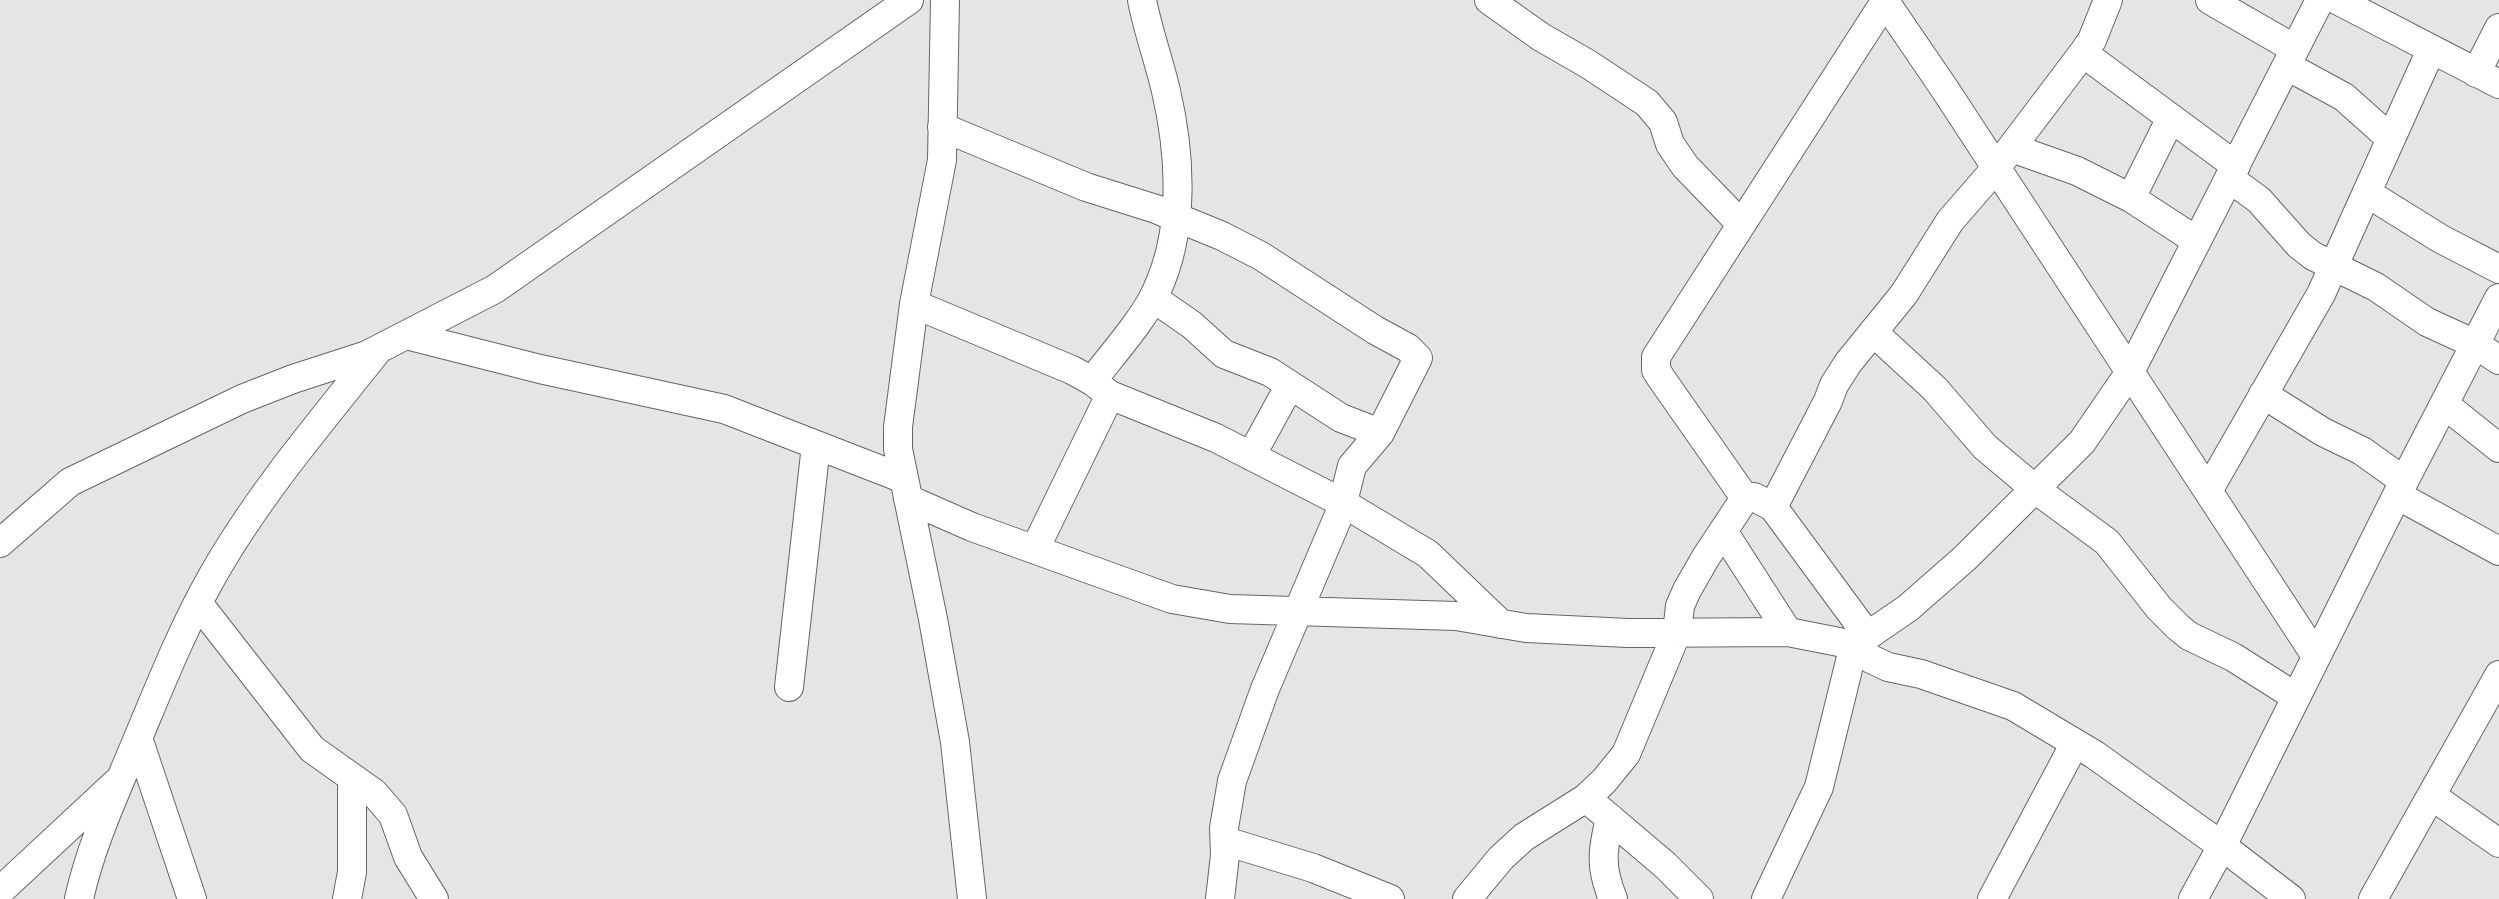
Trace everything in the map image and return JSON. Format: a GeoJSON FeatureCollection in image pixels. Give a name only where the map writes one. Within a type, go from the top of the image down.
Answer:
{"type":"FeatureCollection","features":[{"type":"Feature","properties":{"kind":"street"},"geometry":{"type":"LineString","coordinates":[[0,543],[70,482],[242,399],[379,349],[495,289],[909,0]]}},
{"type":"Feature","properties":{"kind":"street"},"geometry":{"type":"LineString","coordinates":[[945,0],[942,160],[914,304],[898,427],[898,449],[933,619],[955,742],[972,899]]}},
{"type":"Feature","properties":{"kind":"street"},"geometry":{"type":"LineString","coordinates":[[1035,549],[1101,388],[1153,298],[1164,272],[1178,218],[1176,158],[1167,93],[1146,23],[1142,0]]}},
{"type":"Feature","properties":{"kind":"street"},"geometry":{"type":"LineString","coordinates":[[1489,0],[1541,37],[1588,64],[1648,104],[1660,118],[1670,144],[1685,166],[1742,224]]}},
{"type":"Feature","properties":{"kind":"street"},"geometry":{"type":"LineString","coordinates":[[1773,507],[1828,401],[1834,385],[1848,363],[1904,294],[1950,221],[2004,158],[2083,54],[2092,40],[2108,0]]}},
{"type":"Feature","properties":{"kind":"street"},"geometry":{"type":"LineString","coordinates":[[2210,0],[2344,97],[2392,139]]}},
{"type":"Feature","properties":{"kind":"street"},"geometry":{"type":"LineString","coordinates":[[1766,899],[1819,787],[1861,640],[1915,602],[1965,558],[2082,442],[2130,372],[2320,0]]}},
{"type":"Feature","properties":{"kind":"street"},"geometry":{"type":"LineString","coordinates":[[2337,0],[2488,79],[2499,28]]}},
{"type":"Feature","properties":{"kind":"street"},"geometry":{"type":"LineString","coordinates":[[1745,498],[1661,378],[1656,370],[1656,358],[1885,1],[2004,158],[2130,372],[2316,656]]}},
{"type":"Feature","properties":{"kind":"street"},"geometry":{"type":"LineString","coordinates":[[2208,491],[2334,267],[2431,50]]}},
{"type":"Feature","properties":{"kind":"street"},"geometry":{"type":"LineString","coordinates":[[2083,54],[2171,118],[2232,172],[2306,251],[2382,291],[2439,328],[2475,344],[2499,360]]}},
{"type":"Feature","properties":{"kind":"street"},"geometry":{"type":"LineString","coordinates":[[2131,198],[2171,118]]}},
{"type":"Feature","properties":{"kind":"street"},"geometry":{"type":"LineString","coordinates":[[942,127],[1086,186],[1178,218],[1222,236],[1261,256],[1417,354],[1417,364],[1380,433],[1352,466],[1343,503],[1265,689],[1232,781],[1224,828],[1225,855],[1220,899]]}},
{"type":"Feature","properties":{"kind":"street"},"geometry":{"type":"LineString","coordinates":[[2004,158],[2059,163],[2131,198],[2197,241]]}},
{"type":"Feature","properties":{"kind":"street"},"geometry":{"type":"LineString","coordinates":[[2367,193],[2441,239],[2499,268]]}},
{"type":"Feature","properties":{"kind":"street"},"geometry":{"type":"LineString","coordinates":[[1153,298],[1192,325],[1224,354],[1270,372],[1341,418],[1380,433]]}},
{"type":"Feature","properties":{"kind":"street"},"geometry":{"type":"LineString","coordinates":[[2193,899],[2222,846],[2316,656],[2499,298]]}},
{"type":"Feature","properties":{"kind":"street"},"geometry":{"type":"LineString","coordinates":[[914,304],[1013,344],[1101,388],[1216,438],[1343,503],[1428,554],[1501,624]]}},
{"type":"Feature","properties":{"kind":"street"},"geometry":{"type":"LineString","coordinates":[[1873,332],[1935,389],[1985,447],[2035,489],[2107,542],[2159,608],[2189,636],[2233,657],[2296,696]]}},
{"type":"Feature","properties":{"kind":"street"},"geometry":{"type":"LineString","coordinates":[[406,335],[540,369],[724,409],[816,445],[906,489],[972,527],[1172,599],[1230,608],[1456,616],[1526,628],[1609,632],[1788,632],[1861,640]]}},
{"type":"Feature","properties":{"kind":"street"},"geometry":{"type":"LineString","coordinates":[[79,899],[85,872],[121,778],[182,634],[213,574],[273,482],[379,349]]}},
{"type":"Feature","properties":{"kind":"street"},"geometry":{"type":"LineString","coordinates":[[1251,456],[1290,385]]}},
{"type":"Feature","properties":{"kind":"street"},"geometry":{"type":"LineString","coordinates":[[2263,394],[2323,432],[2362,451],[2401,488],[2499,551]]}},
{"type":"Feature","properties":{"kind":"street"},"geometry":{"type":"LineString","coordinates":[[2444,404],[2499,448]]}},
{"type":"Feature","properties":{"kind":"street"},"geometry":{"type":"LineString","coordinates":[[788,687],[816,445]]}},
{"type":"Feature","properties":{"kind":"street"},"geometry":{"type":"LineString","coordinates":[[1478,895],[1500,858],[1524,837],[1586,798],[1604,781],[1626,754],[1677,632],[1680,606],[1687,590],[1745,498],[1754,497],[1773,507],[1861,640],[1871,659],[1888,667],[1921,674],[2013,706],[2095,755],[2222,846],[2290,899]]}},
{"type":"Feature","properties":{"kind":"street"},"geometry":{"type":"LineString","coordinates":[[1723,531],[1788,632]]}},
{"type":"Feature","properties":{"kind":"street"},"geometry":{"type":"LineString","coordinates":[[198,603],[312,749],[374,793],[394,816],[408,857],[434,899]]}},
{"type":"Feature","properties":{"kind":"street"},"geometry":{"type":"LineString","coordinates":[[2373,899],[2499,675]]}},
{"type":"Feature","properties":{"kind":"street"},"geometry":{"type":"LineString","coordinates":[[138,738],[192,899]]}},
{"type":"Feature","properties":{"kind":"street"},"geometry":{"type":"LineString","coordinates":[[1992,899],[2075,743]]}},
{"type":"Feature","properties":{"kind":"street"},"geometry":{"type":"LineString","coordinates":[[0,891],[121,778]]}},
{"type":"Feature","properties":{"kind":"street"},"geometry":{"type":"LineString","coordinates":[[346,899],[352,872],[352,778]]}},
{"type":"Feature","properties":{"kind":"street"},"geometry":{"type":"LineString","coordinates":[[2432,796],[2499,843]]}},
{"type":"Feature","properties":{"kind":"street"},"geometry":{"type":"LineString","coordinates":[[1586,798],[1665,865],[1699,899]]}},
{"type":"Feature","properties":{"kind":"street"},"geometry":{"type":"LineString","coordinates":[[1610,818],[1602,858],[1605,879],[1613,899]]}},
{"type":"Feature","properties":{"kind":"street"},"geometry":{"type":"LineString","coordinates":[[1225,841],[1313,868],[1390,899]]}}]}
